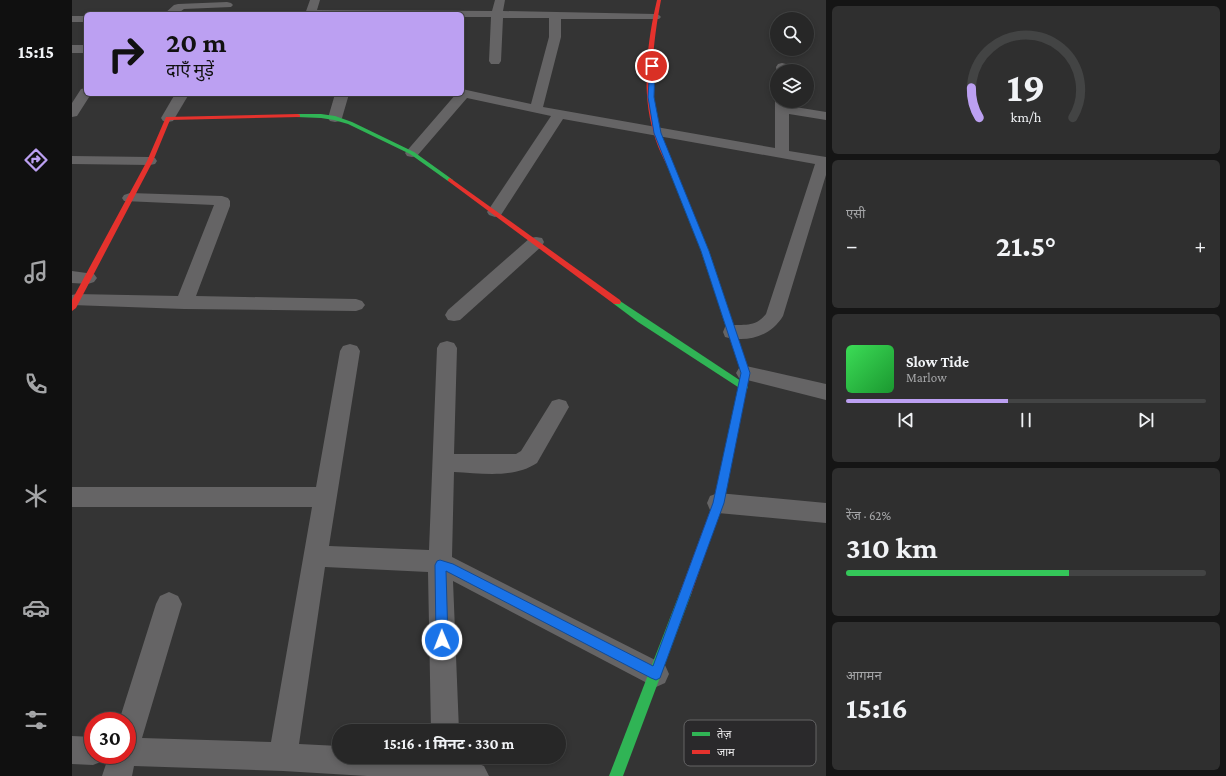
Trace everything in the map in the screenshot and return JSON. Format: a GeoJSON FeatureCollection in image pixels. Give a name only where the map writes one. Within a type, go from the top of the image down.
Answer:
{"type":"FeatureCollection","features":[{"type":"Feature","properties":{"kind":"street"},"geometry":{"type":"LineString","coordinates":[[311,12],[315,0]]}},
{"type":"Feature","properties":{"kind":"street"},"geometry":{"type":"LineString","coordinates":[[432,12],[435,0]]}},
{"type":"Feature","properties":{"kind":"street"},"geometry":{"type":"LineString","coordinates":[[494,60],[497,14],[500,0]]}},
{"type":"Feature","properties":{"kind":"street"},"geometry":{"type":"LineString","coordinates":[[616,776],[656,674],[718,503],[745,380],[732,332],[705,251],[657,133],[651,97],[656,17],[659,0]]}},
{"type":"Feature","properties":{"kind":"street"},"geometry":{"type":"LineString","coordinates":[[173,12],[184,6],[226,6]]}},
{"type":"Feature","properties":{"kind":"street"},"geometry":{"type":"LineString","coordinates":[[464,14],[656,17]]}},
{"type":"Feature","properties":{"kind":"street"},"geometry":{"type":"LineString","coordinates":[[536,109],[554,37],[556,15]]}},
{"type":"Feature","properties":{"kind":"street"},"geometry":{"type":"LineString","coordinates":[[72,19],[84,19]]}},
{"type":"Feature","properties":{"kind":"street"},"geometry":{"type":"LineString","coordinates":[[72,49],[84,49]]}},
{"type":"Feature","properties":{"kind":"street"},"geometry":{"type":"LineString","coordinates":[[464,93],[657,133],[825,162],[774,316],[768,325],[758,331],[732,332]]}},
{"type":"Feature","properties":{"kind":"street"},"geometry":{"type":"LineString","coordinates":[[72,113],[84,95]]}},
{"type":"Feature","properties":{"kind":"street"},"geometry":{"type":"LineString","coordinates":[[181,96],[168,118],[150,161],[130,198],[80,278],[74,304],[184,303],[356,305]]}},
{"type":"Feature","properties":{"kind":"street"},"geometry":{"type":"LineString","coordinates":[[335,118],[341,96]]}},
{"type":"Feature","properties":{"kind":"street"},"geometry":{"type":"LineString","coordinates":[[412,153],[460,96]]}},
{"type":"Feature","properties":{"kind":"street"},"geometry":{"type":"LineString","coordinates":[[782,108],[782,154]]}},
{"type":"Feature","properties":{"kind":"street"},"geometry":{"type":"LineString","coordinates":[[794,108],[826,116]]}},
{"type":"Feature","properties":{"kind":"street"},"geometry":{"type":"LineString","coordinates":[[495,212],[560,114]]}},
{"type":"Feature","properties":{"kind":"street"},"geometry":{"type":"LineString","coordinates":[[168,118],[308,116],[335,118],[350,123],[412,153],[495,212],[641,320],[745,380],[826,392]]}},
{"type":"Feature","properties":{"kind":"street"},"geometry":{"type":"LineString","coordinates":[[72,160],[150,161]]}},
{"type":"Feature","properties":{"kind":"street"},"geometry":{"type":"LineString","coordinates":[[130,198],[222,201],[222,206],[184,303]]}},
{"type":"Feature","properties":{"kind":"street"},"geometry":{"type":"LineString","coordinates":[[454,315],[536,242]]}},
{"type":"Feature","properties":{"kind":"street"},"geometry":{"type":"LineString","coordinates":[[444,724],[440,565],[447,348]]}},
{"type":"Feature","properties":{"kind":"street"},"geometry":{"type":"LineString","coordinates":[[283,757],[350,351]]}},
{"type":"Feature","properties":{"kind":"street"},"geometry":{"type":"LineString","coordinates":[[444,463],[521,462],[529,457],[559,407]]}},
{"type":"Feature","properties":{"kind":"street"},"geometry":{"type":"LineString","coordinates":[[72,497],[325,497]]}},
{"type":"Feature","properties":{"kind":"street"},"geometry":{"type":"LineString","coordinates":[[718,503],[826,513]]}},
{"type":"Feature","properties":{"kind":"street"},"geometry":{"type":"LineString","coordinates":[[315,556],[401,558],[429,561],[449,567],[656,674]]}},
{"type":"Feature","properties":{"kind":"street"},"geometry":{"type":"LineString","coordinates":[[136,712],[169,604]]}},
{"type":"Feature","properties":{"kind":"street"},"geometry":{"type":"LineString","coordinates":[[72,750],[84,750]]}},
{"type":"Feature","properties":{"kind":"street"},"geometry":{"type":"LineString","coordinates":[[136,752],[332,759]]}},
{"type":"Feature","properties":{"kind":"street"},"geometry":{"type":"LineString","coordinates":[[117,776],[120,764]]}},
{"type":"Feature","properties":{"kind":"street"},"geometry":{"type":"LineString","coordinates":[[449,764],[474,776]]}},
{"type":"Feature","properties":{"kind":"traffic: fast"},"geometry":{"type":"LineString","coordinates":[[298,116],[321,116],[335,118],[350,123],[412,153],[450,180]]}},
{"type":"Feature","properties":{"kind":"traffic: fast"},"geometry":{"type":"LineString","coordinates":[[671,168],[705,251],[730,327]]}},
{"type":"Feature","properties":{"kind":"traffic: fast"},"geometry":{"type":"LineString","coordinates":[[617,302],[641,320],[744,387]]}},
{"type":"Feature","properties":{"kind":"traffic: fast"},"geometry":{"type":"LineString","coordinates":[[616,776],[686,592]]}},
{"type":"Feature","properties":{"kind":"traffic: jam"},"geometry":{"type":"LineString","coordinates":[[659,0],[653,31],[650,67],[651,103],[657,134],[671,168]]}},
{"type":"Feature","properties":{"kind":"traffic: jam"},"geometry":{"type":"LineString","coordinates":[[72,308],[150,161],[168,118],[298,116]]}},
{"type":"Feature","properties":{"kind":"traffic: jam"},"geometry":{"type":"LineString","coordinates":[[450,180],[617,302]]}},
{"type":"Feature","properties":{"kind":"traffic: jam"},"geometry":{"type":"LineString","coordinates":[[686,592],[718,503],[746,373],[730,327]]}},
{"type":"Feature","properties":{"kind":"route"},"geometry":{"type":"LineString","coordinates":[[442,640],[440,565],[449,567],[656,674],[718,503],[746,373],[705,251],[657,133],[651,97],[652,66]]}}]}
